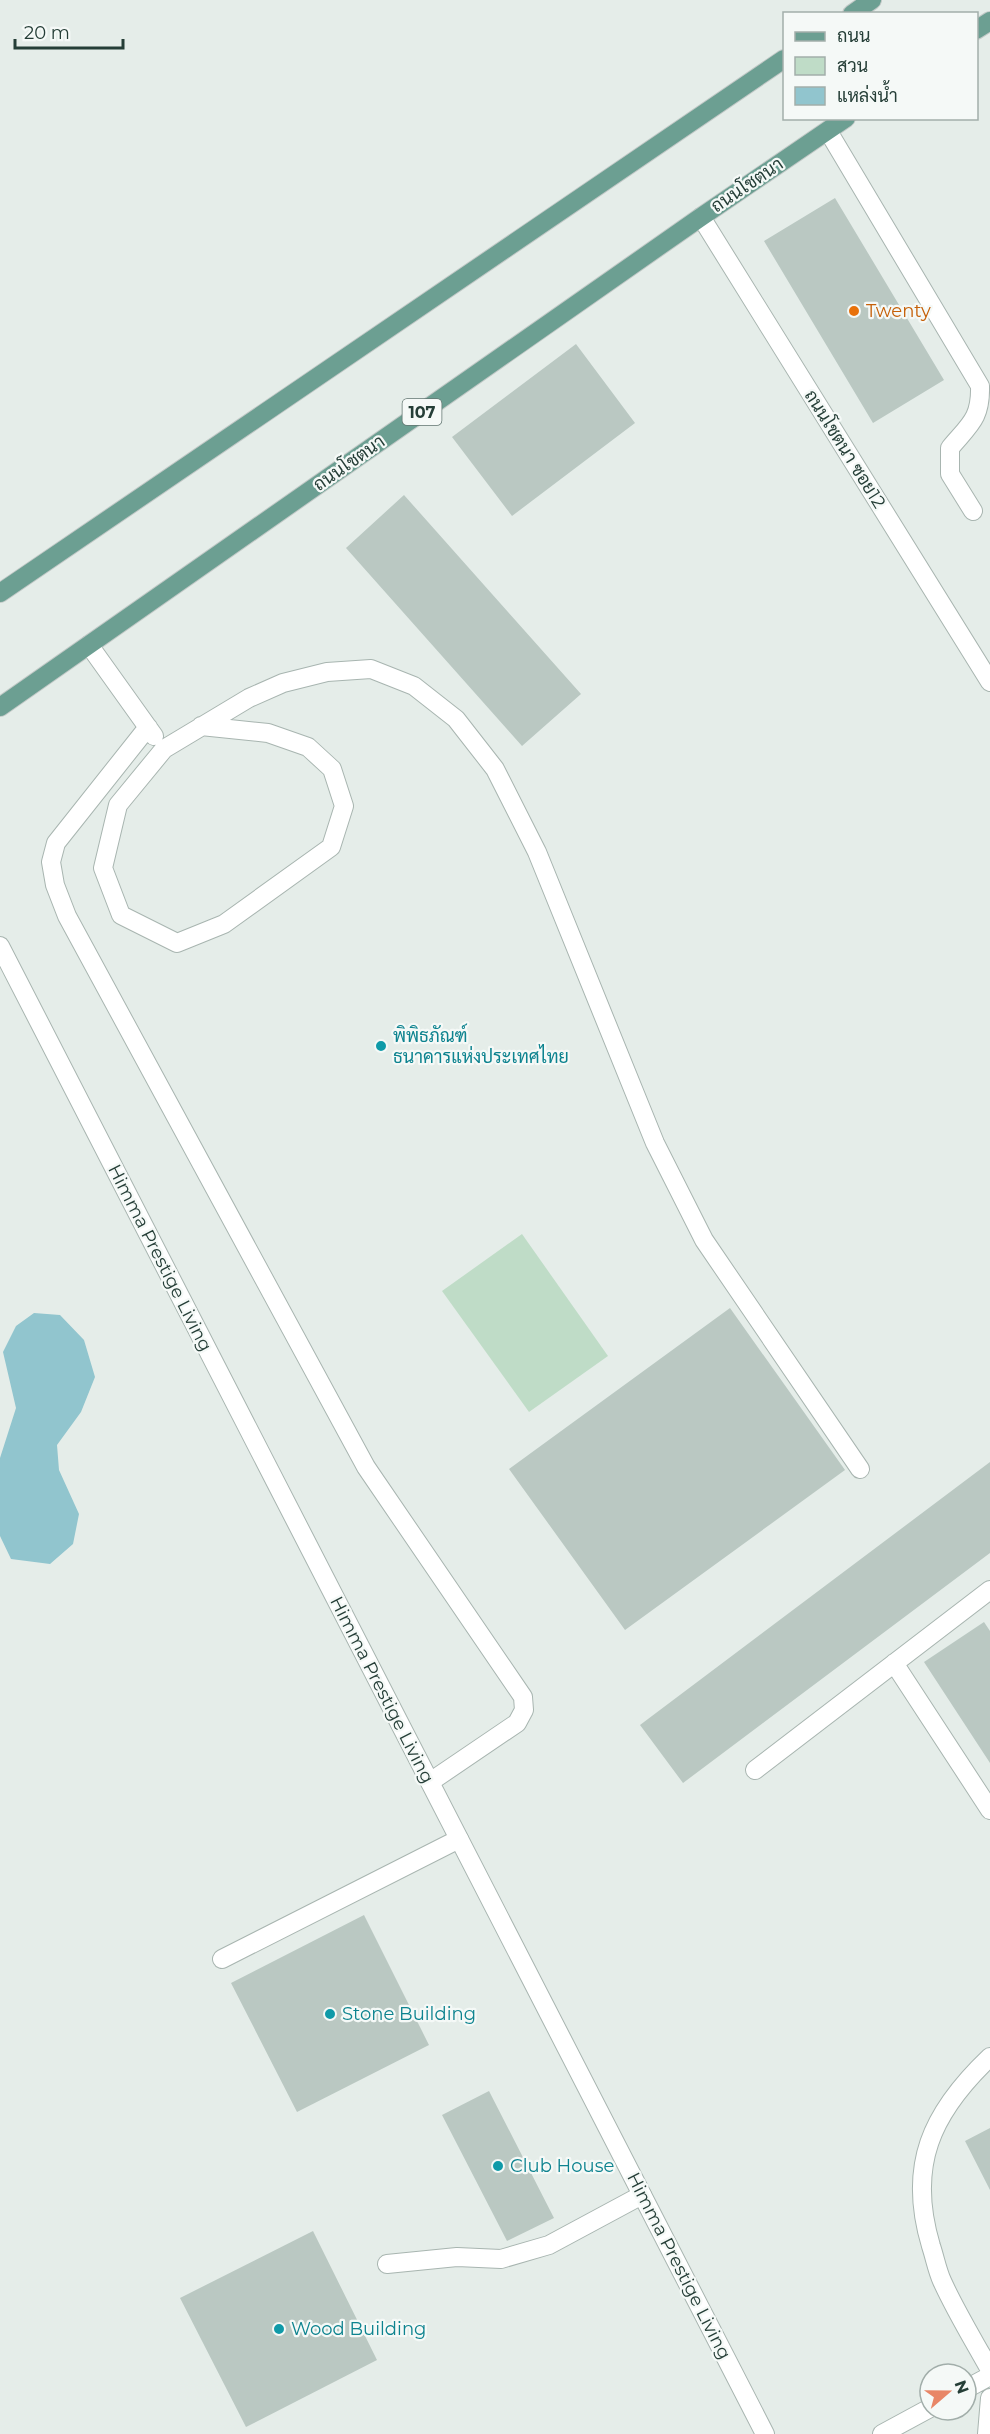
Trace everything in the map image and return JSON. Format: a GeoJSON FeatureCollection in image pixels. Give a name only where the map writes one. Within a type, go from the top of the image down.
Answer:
{"type":"FeatureCollection","features":[{"type":"Feature","properties":{"kind":"main road"},"geometry":{"type":"LineString","coordinates":[[855,12],[872,0]]}},
{"type":"Feature","properties":{"kind":"main road"},"geometry":{"type":"LineString","coordinates":[[0,593],[783,60]]}},
{"type":"Feature","properties":{"kind":"main road","name":"ถนนโชตนา"},"geometry":{"type":"LineString","coordinates":[[0,707],[843,120]]}},
{"type":"Feature","properties":{"kind":"street"},"geometry":{"type":"LineString","coordinates":[[828,131],[980,386],[980,400],[975,419],[950,448],[950,474],[973,511]]}},
{"type":"Feature","properties":{"kind":"street","name":"ถนนโชตนา ซอย12"},"geometry":{"type":"LineString","coordinates":[[701,217],[990,682]]}},
{"type":"Feature","properties":{"kind":"street"},"geometry":{"type":"LineString","coordinates":[[88,645],[164,749]]}},
{"type":"Feature","properties":{"kind":"street"},"geometry":{"type":"LineString","coordinates":[[201,726],[268,733],[308,747],[332,769],[344,806],[331,846],[224,924],[177,943],[121,915],[103,868],[118,805],[164,749],[201,726],[249,698],[283,683],[327,672],[371,669],[414,686],[456,718],[495,769],[537,852],[655,1143],[704,1240],[860,1469]]}},
{"type":"Feature","properties":{"kind":"street"},"geometry":{"type":"LineString","coordinates":[[148,727],[56,843],[51,862],[55,885],[67,916],[366,1467],[523,1697],[524,1710],[517,1723],[430,1782]]}},
{"type":"Feature","properties":{"kind":"street","name":"Himma Prestige Living"},"geometry":{"type":"LineString","coordinates":[[0,946],[765,2434]]}},
{"type":"Feature","properties":{"kind":"street"},"geometry":{"type":"LineString","coordinates":[[754,1770],[990,1590]]}},
{"type":"Feature","properties":{"kind":"street"},"geometry":{"type":"LineString","coordinates":[[894,1663],[990,1810]]}},
{"type":"Feature","properties":{"kind":"street"},"geometry":{"type":"LineString","coordinates":[[222,1959],[459,1839]]}},
{"type":"Feature","properties":{"kind":"street"},"geometry":{"type":"LineString","coordinates":[[990,2057],[968,2078],[938,2120],[921,2170],[924,2221],[941,2280],[990,2370]]}},
{"type":"Feature","properties":{"kind":"street"},"geometry":{"type":"LineString","coordinates":[[387,2264],[457,2257],[501,2259],[549,2245],[642,2195]]}},
{"type":"Feature","properties":{"kind":"street"},"geometry":{"type":"LineString","coordinates":[[987,2434],[990,2398]]}},
{"type":"Feature","properties":{"kind":"street"},"geometry":{"type":"LineString","coordinates":[[882,2434],[918,2414]]}},
{"type":"Feature","properties":{"kind":"green space"},"geometry":{"type":"Polygon","coordinates":[[[522,1234],[608,1356],[529,1412],[442,1291],[522,1234]]]}},
{"type":"Feature","properties":{"kind":"water"},"geometry":{"type":"Polygon","coordinates":[[[34,1313],[60,1315],[84,1340],[95,1377],[81,1412],[57,1445],[59,1470],[79,1514],[73,1544],[50,1564],[11,1559],[0,1536],[0,1458],[16,1408],[3,1352],[16,1326],[34,1313]]]}},
{"type":"Feature","properties":{"kind":"building","name":"Twenty"},"geometry":{"type":"Polygon","coordinates":[[[835,198],[944,380],[873,423],[764,241],[835,198]]]}},
{"type":"Feature","properties":{"kind":"building"},"geometry":{"type":"Polygon","coordinates":[[[576,344],[635,423],[512,516],[452,437],[576,344]]]}},
{"type":"Feature","properties":{"kind":"building"},"geometry":{"type":"Polygon","coordinates":[[[404,495],[581,694],[522,746],[346,548],[404,495]]]}},
{"type":"Feature","properties":{"kind":"building"},"geometry":{"type":"Polygon","coordinates":[[[730,1308],[845,1470],[625,1630],[509,1469],[730,1308]]]}},
{"type":"Feature","properties":{"kind":"building"},"geometry":{"type":"Polygon","coordinates":[[[990,1462],[990,1553],[683,1783],[640,1725],[990,1462]]]}},
{"type":"Feature","properties":{"kind":"building"},"geometry":{"type":"Polygon","coordinates":[[[984,1622],[990,1631],[990,1763],[924,1662],[984,1622]]]}},
{"type":"Feature","properties":{"kind":"building","name":"Stone Building"},"geometry":{"type":"Polygon","coordinates":[[[364,1915],[429,2045],[297,2112],[231,1983],[364,1915]]]}},
{"type":"Feature","properties":{"kind":"building","name":"Club House"},"geometry":{"type":"Polygon","coordinates":[[[489,2091],[554,2218],[507,2241],[442,2115],[489,2091]]]}},
{"type":"Feature","properties":{"kind":"building"},"geometry":{"type":"Polygon","coordinates":[[[990,2128],[990,2190],[965,2141],[990,2128]]]}},
{"type":"Feature","properties":{"kind":"building","name":"Wood Building"},"geometry":{"type":"Polygon","coordinates":[[[313,2231],[377,2360],[246,2427],[180,2298],[313,2231]]]}},
{"type":"Feature","properties":{"kind":"place","name":"Twenty"},"geometry":{"type":"Point","coordinates":[854,311]}},
{"type":"Feature","properties":{"kind":"place","name":"พิพิธภัณฑ์ ธนาคารแห่งประเทศไทย"},"geometry":{"type":"Point","coordinates":[381,1046]}},
{"type":"Feature","properties":{"kind":"place","name":"Stone Building"},"geometry":{"type":"Point","coordinates":[330,2014]}},
{"type":"Feature","properties":{"kind":"place","name":"Club House"},"geometry":{"type":"Point","coordinates":[498,2166]}},
{"type":"Feature","properties":{"kind":"place","name":"Wood Building"},"geometry":{"type":"Point","coordinates":[279,2329]}}]}
